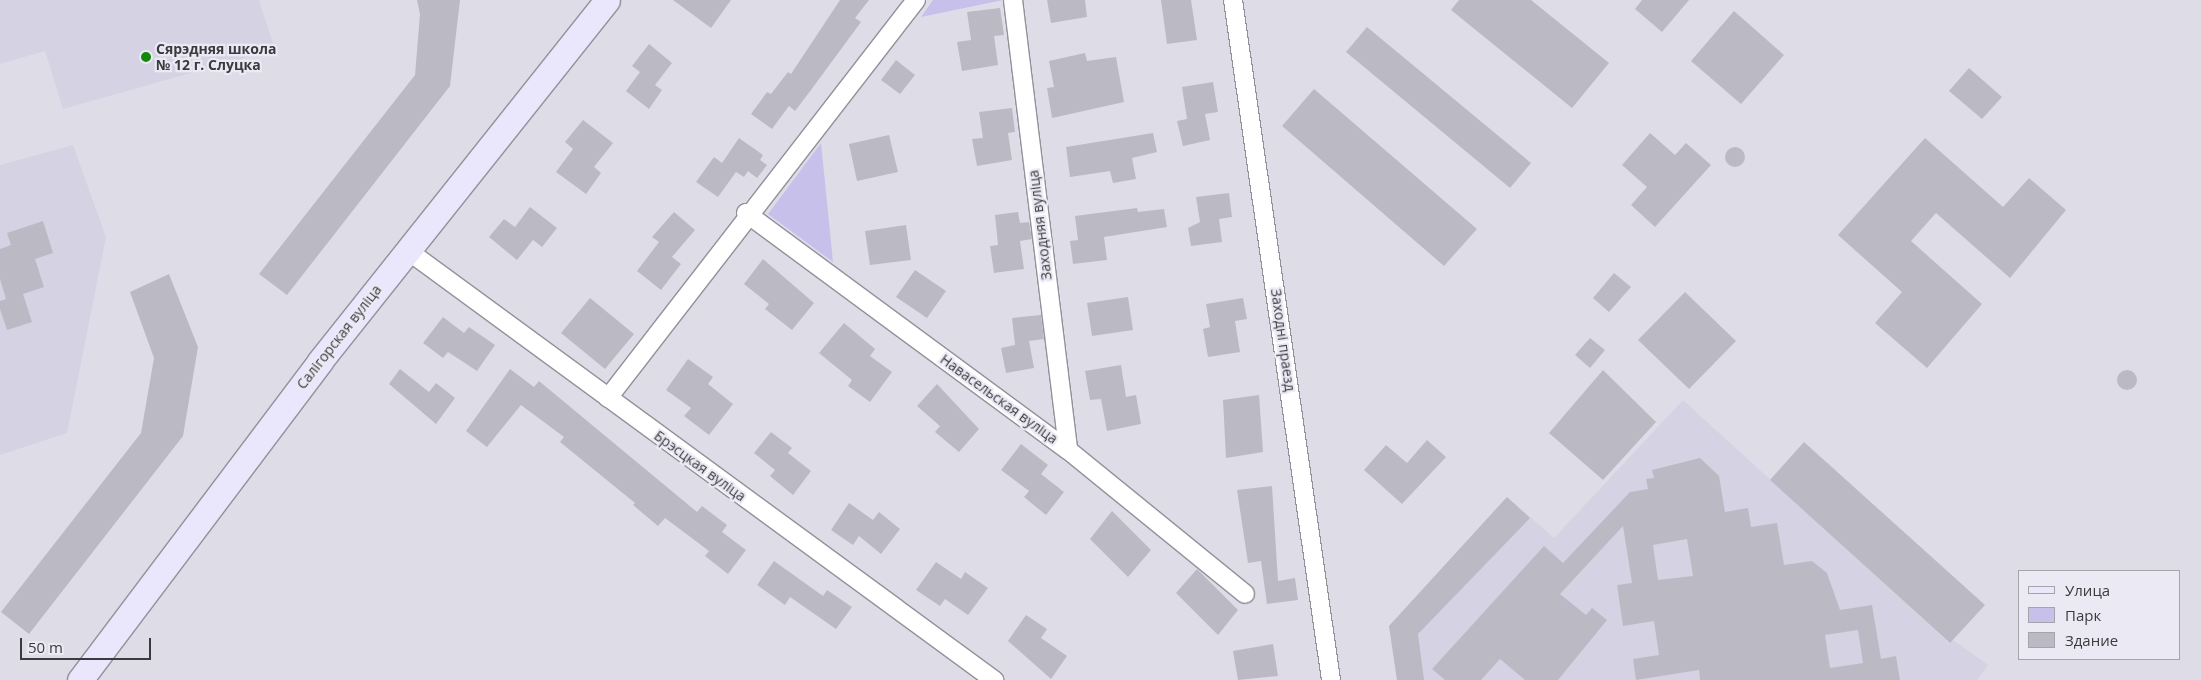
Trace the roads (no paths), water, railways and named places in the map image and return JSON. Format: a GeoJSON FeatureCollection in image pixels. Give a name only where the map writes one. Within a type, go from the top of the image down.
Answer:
{"type":"FeatureCollection","features":[{"type":"Feature","properties":{"kind":"main road","name":"Салігорская вуліца"},"geometry":{"type":"LineString","coordinates":[[80,680],[407,250],[607,0]]}},
{"type":"Feature","properties":{"kind":"street"},"geometry":{"type":"LineString","coordinates":[[608,398],[746,214],[916,0]]}},
{"type":"Feature","properties":{"kind":"street","name":"Заходняя вуліца"},"geometry":{"type":"LineString","coordinates":[[1013,0],[1068,450]]}},
{"type":"Feature","properties":{"kind":"street","name":"Заходні праезд"},"geometry":{"type":"LineString","coordinates":[[1234,0],[1331,680]]}},
{"type":"Feature","properties":{"kind":"street","name":"Навасельская вуліца"},"geometry":{"type":"LineString","coordinates":[[746,214],[1068,450],[1245,594]]}},
{"type":"Feature","properties":{"kind":"street","name":"Брэсцкая вуліца"},"geometry":{"type":"LineString","coordinates":[[407,250],[994,680]]}},
{"type":"Feature","properties":{"kind":"place","name":"Сярэдняя школа № 12 г. Слуцка"},"geometry":{"type":"Point","coordinates":[146,57]}}]}
